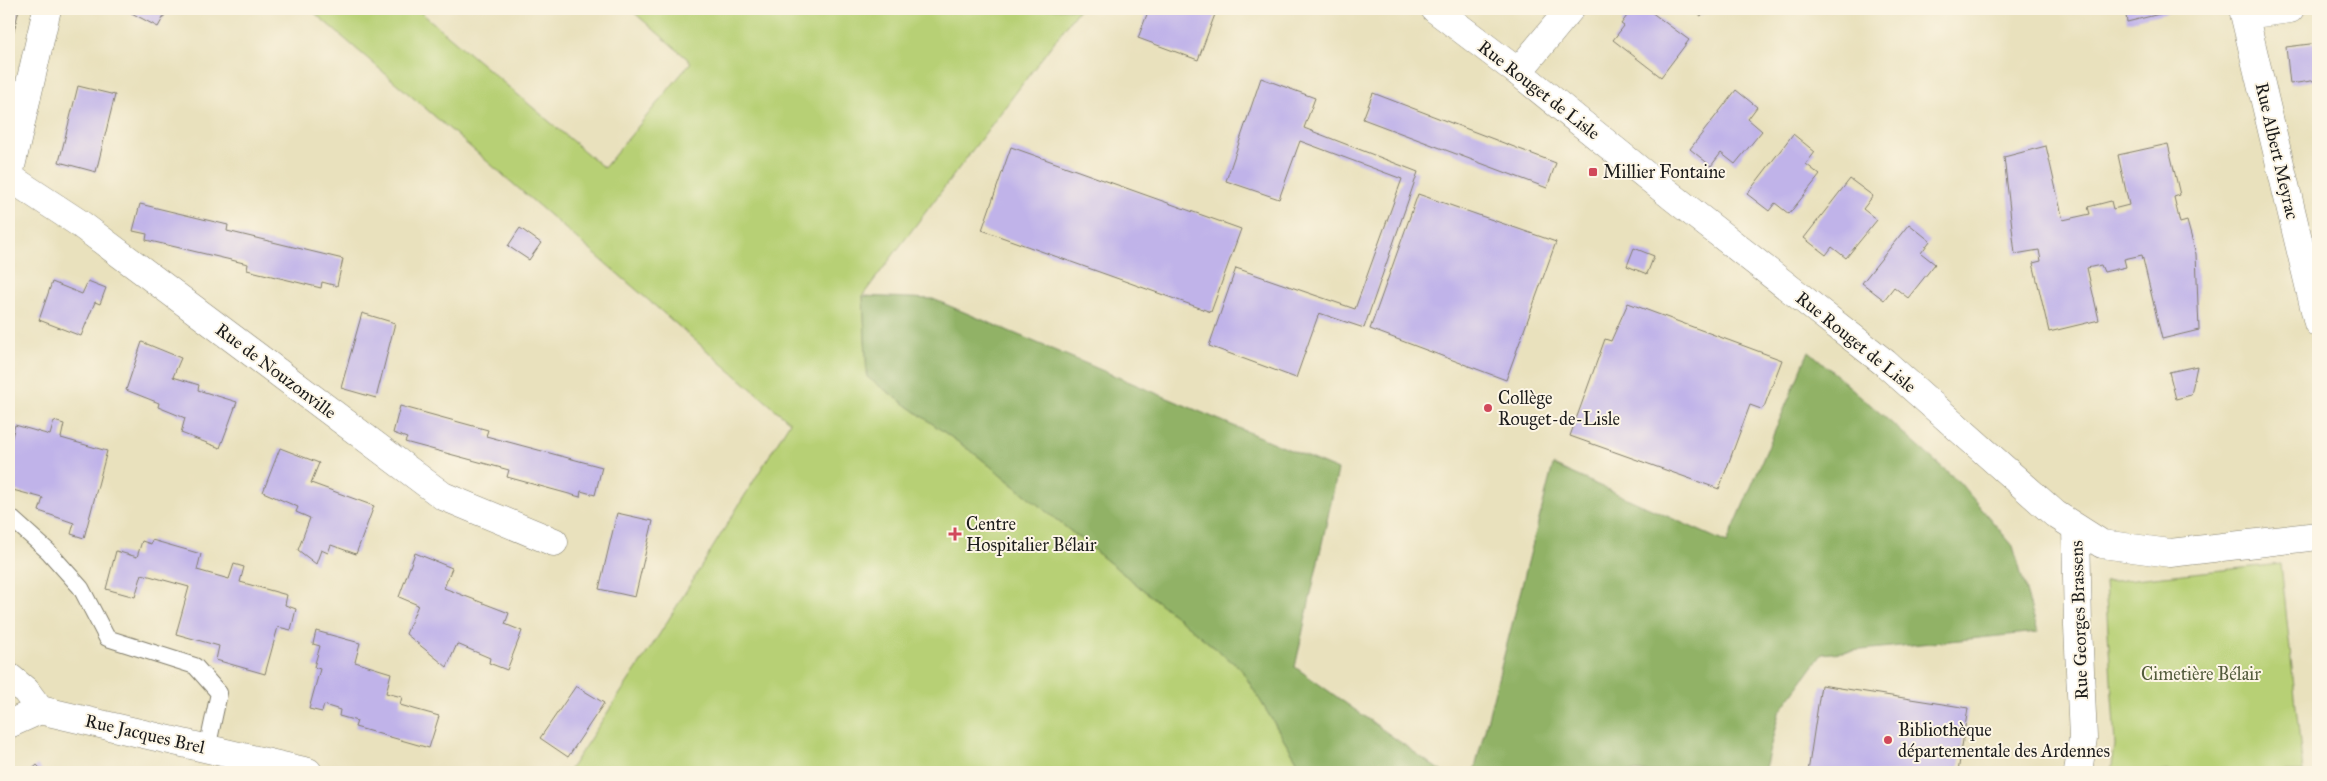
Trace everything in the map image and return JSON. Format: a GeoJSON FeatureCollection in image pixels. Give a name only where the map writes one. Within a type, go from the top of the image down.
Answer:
{"type":"FeatureCollection","features":[{"type":"Feature","properties":{"kind":"street","name":"Rue de Nouzonville"},"geometry":{"type":"LineString","coordinates":[[47,9],[9,176],[79,223],[443,496],[554,542]]}},
{"type":"Feature","properties":{"kind":"street","name":"Rue Rouget de Lisle"},"geometry":{"type":"LineString","coordinates":[[1435,9],[1518,72],[1674,198],[1885,363],[2055,514],[2102,544],[2170,553],[2318,536]]}},
{"type":"Feature","properties":{"kind":"street"},"geometry":{"type":"LineString","coordinates":[[1518,72],[1570,9]]}},
{"type":"Feature","properties":{"kind":"street"},"geometry":{"type":"LineString","coordinates":[[2244,12],[2290,9]]}},
{"type":"Feature","properties":{"kind":"street","name":"Rue Albert Meyrac"},"geometry":{"type":"LineString","coordinates":[[2244,12],[2311,265],[2318,323]]}},
{"type":"Feature","properties":{"kind":"street","name":"Rue Georges Brassens"},"geometry":{"type":"LineString","coordinates":[[2076,528],[2083,738],[2078,772]]}},
{"type":"Feature","properties":{"kind":"street"},"geometry":{"type":"LineString","coordinates":[[9,677],[26,692],[40,710],[9,724]]}},
{"type":"Feature","properties":{"kind":"street","name":"Rue Jacques Brel"},"geometry":{"type":"LineString","coordinates":[[40,710],[308,772]]}},
{"type":"Feature","properties":{"kind":"lane"},"geometry":{"type":"LineString","coordinates":[[9,516],[48,551],[81,588],[107,638],[195,666],[219,693],[208,749]]}},
{"type":"Feature","properties":{"kind":"green space"},"geometry":{"type":"Polygon","coordinates":[[[310,9],[417,9],[604,168],[691,62],[630,9],[1079,9],[863,295],[867,377],[979,457],[1241,669],[1304,772],[568,772],[659,635],[790,422],[310,9]]]}},
{"type":"Feature","properties":{"kind":"green space"},"geometry":{"type":"Polygon","coordinates":[[[863,296],[933,299],[1338,470],[1295,667],[1442,772],[1304,772],[1241,669],[979,457],[867,377],[863,296]]]}},
{"type":"Feature","properties":{"kind":"green space"},"geometry":{"type":"Polygon","coordinates":[[[1809,351],[1959,482],[2013,546],[2038,632],[1822,654],[1779,713],[1764,772],[1474,772],[1553,465],[1727,543],[1809,351]]]}},
{"type":"Feature","properties":{"kind":"green space","name":"Cimetière Bélair"},"geometry":{"type":"Polygon","coordinates":[[[2281,564],[2303,772],[2111,772],[2115,745],[2105,582],[2281,564]]]}},
{"type":"Feature","properties":{"kind":"building"},"geometry":{"type":"Polygon","coordinates":[[[9,9],[19,9],[12,40],[9,39],[9,9]]]}},
{"type":"Feature","properties":{"kind":"building"},"geometry":{"type":"Polygon","coordinates":[[[124,9],[168,9],[158,27],[124,9]]]}},
{"type":"Feature","properties":{"kind":"building"},"geometry":{"type":"Polygon","coordinates":[[[1149,9],[1217,9],[1198,60],[1138,38],[1149,9]]]}},
{"type":"Feature","properties":{"kind":"building"},"geometry":{"type":"Polygon","coordinates":[[[1632,9],[1647,9],[1689,40],[1661,77],[1613,40],[1624,26],[1621,24],[1632,9]]]}},
{"type":"Feature","properties":{"kind":"building"},"geometry":{"type":"Polygon","coordinates":[[[1692,9],[1707,9],[1701,16],[1692,9]]]}},
{"type":"Feature","properties":{"kind":"building"},"geometry":{"type":"Polygon","coordinates":[[[2125,9],[2180,9],[2127,22],[2125,9]]]}},
{"type":"Feature","properties":{"kind":"building"},"geometry":{"type":"Polygon","coordinates":[[[2318,43],[2318,80],[2290,84],[2286,47],[2318,43]]]}},
{"type":"Feature","properties":{"kind":"building"},"geometry":{"type":"Polygon","coordinates":[[[1261,78],[1315,98],[1304,128],[1418,172],[1364,328],[1319,313],[1296,378],[1209,346],[1236,268],[1355,309],[1402,179],[1300,141],[1279,199],[1226,181],[1261,78]]]}},
{"type":"Feature","properties":{"kind":"building"},"geometry":{"type":"Polygon","coordinates":[[[78,86],[115,95],[96,172],[59,162],[78,86]]]}},
{"type":"Feature","properties":{"kind":"building"},"geometry":{"type":"Polygon","coordinates":[[[1736,90],[1757,107],[1748,119],[1762,131],[1735,164],[1721,153],[1711,166],[1690,149],[1736,90]]]}},
{"type":"Feature","properties":{"kind":"building"},"geometry":{"type":"Polygon","coordinates":[[[1373,93],[1556,163],[1547,188],[1363,119],[1373,93]]]}},
{"type":"Feature","properties":{"kind":"building"},"geometry":{"type":"Polygon","coordinates":[[[1793,134],[1815,152],[1806,164],[1820,175],[1789,214],[1775,203],[1769,211],[1747,194],[1793,134]]]}},
{"type":"Feature","properties":{"kind":"building"},"geometry":{"type":"Polygon","coordinates":[[[2168,144],[2180,195],[2174,197],[2180,223],[2187,221],[2196,254],[2199,330],[2162,339],[2142,255],[2124,259],[2126,267],[2104,272],[2101,265],[2087,268],[2099,320],[2049,332],[2033,263],[2041,261],[2039,250],[2015,254],[2004,157],[2046,146],[2063,220],[2090,214],[2088,207],[2111,201],[2113,209],[2129,205],[2118,155],[2168,144]]]}},
{"type":"Feature","properties":{"kind":"building"},"geometry":{"type":"Polygon","coordinates":[[[1011,147],[1241,229],[1211,312],[982,230],[1011,147]]]}},
{"type":"Feature","properties":{"kind":"building"},"geometry":{"type":"Polygon","coordinates":[[[1850,179],[1873,196],[1863,209],[1877,220],[1846,258],[1832,247],[1826,255],[1804,238],[1850,179]]]}},
{"type":"Feature","properties":{"kind":"building"},"geometry":{"type":"Polygon","coordinates":[[[1418,194],[1556,242],[1506,380],[1370,329],[1418,194]]]}},
{"type":"Feature","properties":{"kind":"building"},"geometry":{"type":"Polygon","coordinates":[[[140,204],[228,225],[227,231],[343,259],[337,286],[322,282],[321,288],[247,270],[248,264],[146,240],[147,234],[133,231],[140,204]]]}},
{"type":"Feature","properties":{"kind":"building"},"geometry":{"type":"Polygon","coordinates":[[[1909,224],[1930,241],[1921,253],[1935,264],[1908,298],[1894,287],[1884,300],[1862,283],[1909,224]]]}},
{"type":"Feature","properties":{"kind":"building"},"geometry":{"type":"Polygon","coordinates":[[[520,228],[541,243],[529,260],[508,246],[520,228]]]}},
{"type":"Feature","properties":{"kind":"building"},"geometry":{"type":"Polygon","coordinates":[[[1634,248],[1654,256],[1647,274],[1627,266],[1634,248]]]}},
{"type":"Feature","properties":{"kind":"building"},"geometry":{"type":"Polygon","coordinates":[[[88,281],[106,288],[100,304],[95,302],[81,336],[39,320],[52,282],[82,294],[88,281]]]}},
{"type":"Feature","properties":{"kind":"building"},"geometry":{"type":"Polygon","coordinates":[[[1628,303],[1782,360],[1764,407],[1761,409],[1750,405],[1719,489],[1570,436],[1605,339],[1611,341],[1628,303]]]}},
{"type":"Feature","properties":{"kind":"building"},"geometry":{"type":"Polygon","coordinates":[[[362,313],[395,323],[376,398],[341,388],[362,313]]]}},
{"type":"Feature","properties":{"kind":"building"},"geometry":{"type":"Polygon","coordinates":[[[142,342],[181,358],[173,377],[199,385],[198,390],[237,402],[220,448],[181,433],[185,418],[158,407],[159,403],[126,390],[142,342]]]}},
{"type":"Feature","properties":{"kind":"building"},"geometry":{"type":"Polygon","coordinates":[[[2197,366],[2191,395],[2176,399],[2169,372],[2197,366]]]}},
{"type":"Feature","properties":{"kind":"building"},"geometry":{"type":"Polygon","coordinates":[[[400,406],[488,430],[486,436],[602,467],[595,495],[581,491],[580,497],[507,477],[509,470],[405,442],[407,438],[393,433],[400,406]]]}},
{"type":"Feature","properties":{"kind":"building"},"geometry":{"type":"Polygon","coordinates":[[[54,421],[64,424],[61,438],[107,451],[84,538],[71,534],[74,523],[39,511],[43,498],[9,489],[9,449],[15,425],[50,435],[54,421]]]}},
{"type":"Feature","properties":{"kind":"building"},"geometry":{"type":"Polygon","coordinates":[[[280,448],[319,463],[311,483],[374,506],[356,554],[331,545],[328,553],[321,550],[316,564],[298,550],[310,518],[296,512],[298,507],[263,492],[280,448]]]}},
{"type":"Feature","properties":{"kind":"building"},"geometry":{"type":"Polygon","coordinates":[[[617,513],[653,521],[635,597],[599,589],[617,513]]]}},
{"type":"Feature","properties":{"kind":"building"},"geometry":{"type":"Polygon","coordinates":[[[152,540],[201,554],[197,570],[229,579],[234,564],[244,567],[240,582],[287,595],[285,605],[296,609],[291,630],[278,627],[265,674],[216,660],[219,646],[176,634],[189,587],[142,574],[135,597],[106,589],[116,551],[137,557],[142,541],[151,544],[152,540]]]}},
{"type":"Feature","properties":{"kind":"building"},"geometry":{"type":"Polygon","coordinates":[[[415,553],[452,568],[444,588],[509,613],[505,624],[522,631],[507,670],[489,663],[490,658],[457,644],[447,667],[406,634],[418,605],[399,597],[415,553]]]}},
{"type":"Feature","properties":{"kind":"building"},"geometry":{"type":"Polygon","coordinates":[[[316,631],[360,643],[355,662],[391,673],[386,693],[402,697],[400,705],[439,716],[429,748],[355,727],[357,721],[339,716],[340,710],[324,705],[322,712],[309,709],[320,669],[314,667],[320,646],[313,644],[316,631]]]}},
{"type":"Feature","properties":{"kind":"building","name":"Bibliothèque départementale des Ardennes"},"geometry":{"type":"Polygon","coordinates":[[[1821,685],[1968,708],[1958,772],[1808,772],[1821,685]]]}},
{"type":"Feature","properties":{"kind":"building"},"geometry":{"type":"Polygon","coordinates":[[[576,686],[604,703],[568,757],[540,738],[576,686]]]}},
{"type":"Feature","properties":{"kind":"building"},"geometry":{"type":"Polygon","coordinates":[[[37,765],[44,772],[29,772],[37,765]]]}},
{"type":"Feature","properties":{"kind":"place","name":"Millier Fontaine"},"geometry":{"type":"Point","coordinates":[1593,172]}},
{"type":"Feature","properties":{"kind":"place","name":"Collège Rouget-de-Lisle"},"geometry":{"type":"Point","coordinates":[1488,408]}},
{"type":"Feature","properties":{"kind":"place","name":"Centre Hospitalier Bélair"},"geometry":{"type":"Point","coordinates":[955,534]}},
{"type":"Feature","properties":{"kind":"place","name":"Bibliothèque départementale des Ardennes"},"geometry":{"type":"Point","coordinates":[1888,740]}}]}
